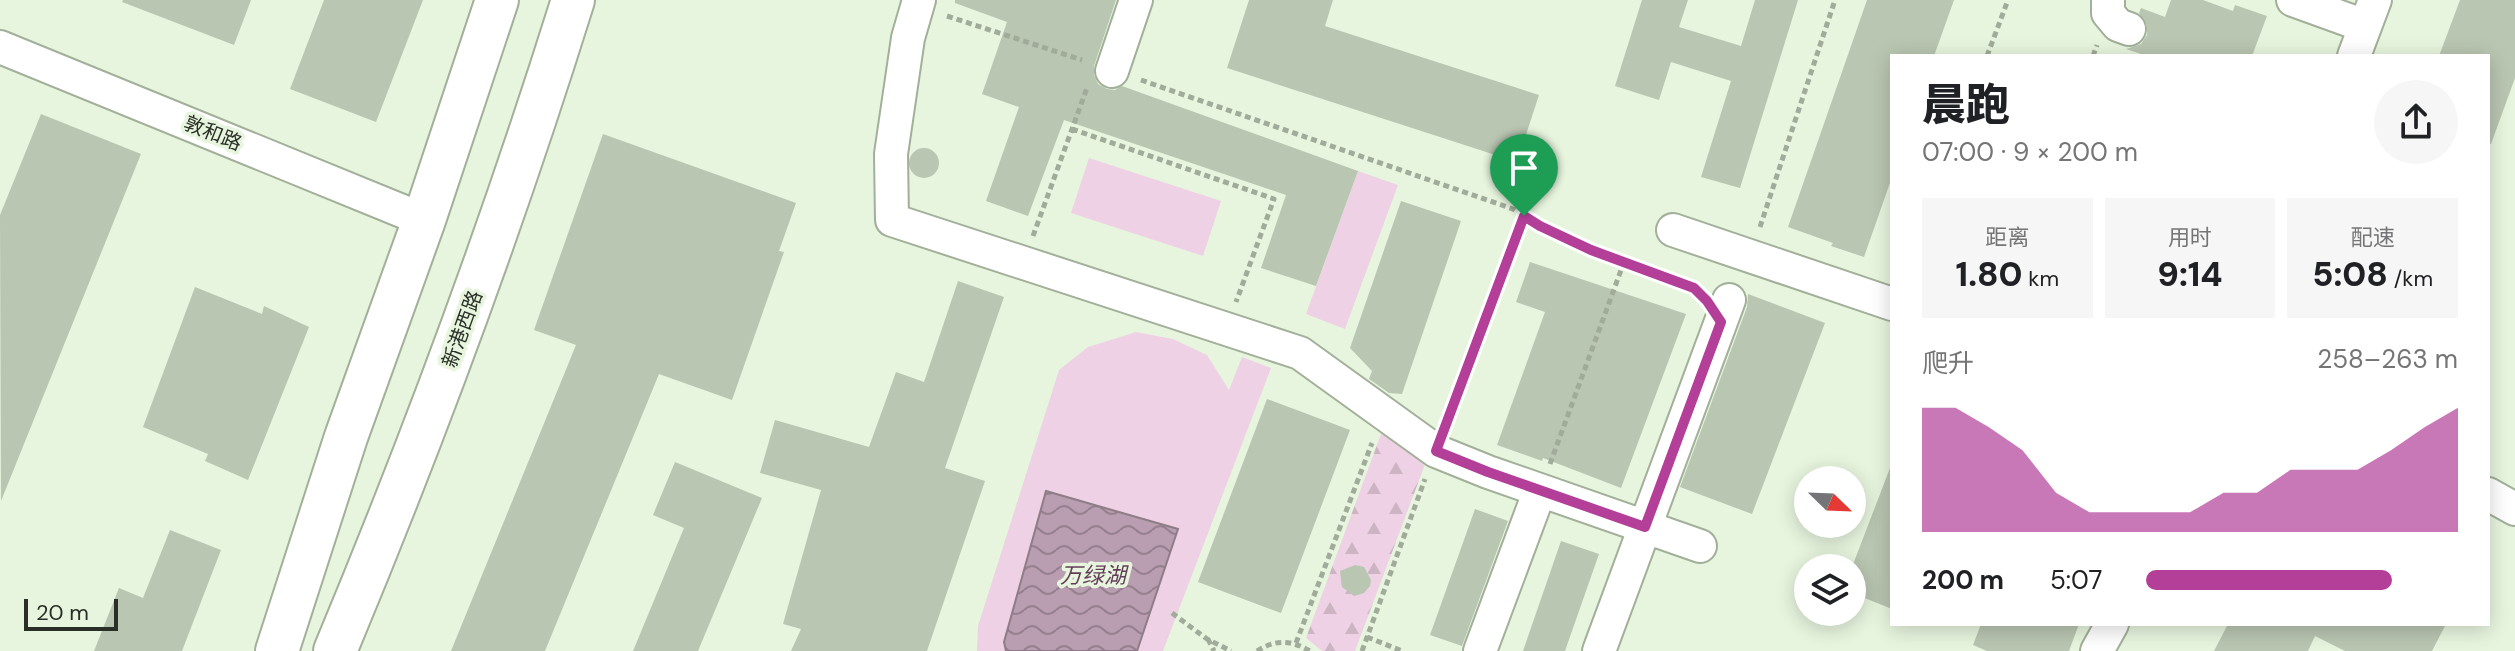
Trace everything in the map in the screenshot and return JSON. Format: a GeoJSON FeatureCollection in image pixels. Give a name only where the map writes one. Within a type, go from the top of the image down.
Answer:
{"type":"FeatureCollection","features":[{"type":"Feature","properties":{"kind":"main road"},"geometry":{"type":"LineString","coordinates":[[277,651],[346,437],[424,220],[497,0]]}},
{"type":"Feature","properties":{"kind":"main road","name":"新港西路"},"geometry":{"type":"LineString","coordinates":[[335,651],[407,476],[480,282],[573,0]]}},
{"type":"Feature","properties":{"kind":"main road"},"geometry":{"type":"LineString","coordinates":[[258,651],[301,575]]}},
{"type":"Feature","properties":{"kind":"main road"},"geometry":{"type":"LineString","coordinates":[[344,651],[354,606]]}},
{"type":"Feature","properties":{"kind":"street"},"geometry":{"type":"LineString","coordinates":[[1104,68],[1136,0]]}},
{"type":"Feature","properties":{"kind":"street"},"geometry":{"type":"LineString","coordinates":[[2108,0],[2108,13],[2118,25],[2129,29]]}},
{"type":"Feature","properties":{"kind":"street"},"geometry":{"type":"LineString","coordinates":[[2293,0],[2370,13],[2355,54]]}},
{"type":"Feature","properties":{"kind":"street"},"geometry":{"type":"LineString","coordinates":[[918,3],[908,38],[891,154],[892,220],[1300,353],[1436,451],[1700,546]]}},
{"type":"Feature","properties":{"kind":"street","name":"敦和路"},"geometry":{"type":"LineString","coordinates":[[0,47],[424,220]]}},
{"type":"Feature","properties":{"kind":"street"},"geometry":{"type":"LineString","coordinates":[[1673,230],[1890,303]]}},
{"type":"Feature","properties":{"kind":"street"},"geometry":{"type":"LineString","coordinates":[[1599,651],[1725,311]]}},
{"type":"Feature","properties":{"kind":"street"},"geometry":{"type":"LineString","coordinates":[[1480,651],[1540,490]]}},
{"type":"Feature","properties":{"kind":"street"},"geometry":{"type":"LineString","coordinates":[[2490,495],[2515,509]]}},
{"type":"Feature","properties":{"kind":"street"},"geometry":{"type":"LineString","coordinates":[[2097,651],[2111,626]]}},
{"type":"Feature","properties":{"kind":"path"},"geometry":{"type":"LineString","coordinates":[[1750,257],[1835,0]]}},
{"type":"Feature","properties":{"kind":"path"},"geometry":{"type":"LineString","coordinates":[[1988,54],[2008,0]]}},
{"type":"Feature","properties":{"kind":"path"},"geometry":{"type":"LineString","coordinates":[[918,3],[1513,209],[1579,244],[1694,288],[1707,301],[1725,311]]}},
{"type":"Feature","properties":{"kind":"path"},"geometry":{"type":"LineString","coordinates":[[1024,264],[1072,129],[1104,68]]}},
{"type":"Feature","properties":{"kind":"path"},"geometry":{"type":"LineString","coordinates":[[1072,129],[1274,199],[1225,330]]}},
{"type":"Feature","properties":{"kind":"path"},"geometry":{"type":"LineString","coordinates":[[1362,651],[1524,216]]}},
{"type":"Feature","properties":{"kind":"path"},"geometry":{"type":"LineString","coordinates":[[1540,490],[1624,262]]}},
{"type":"Feature","properties":{"kind":"path"},"geometry":{"type":"LineString","coordinates":[[1296,643],[1383,412]]}},
{"type":"Feature","properties":{"kind":"path"},"geometry":{"type":"LineString","coordinates":[[1172,613],[1207,639],[1231,651]]}},
{"type":"Feature","properties":{"kind":"path"},"geometry":{"type":"LineString","coordinates":[[1367,637],[1402,651]]}},
{"type":"Feature","properties":{"kind":"path"},"geometry":{"type":"LineString","coordinates":[[1207,639],[1214,651]]}},
{"type":"Feature","properties":{"kind":"path"},"geometry":{"type":"LineString","coordinates":[[1257,651],[1271,643],[1296,643],[1310,651]]}},
{"type":"Feature","properties":{"kind":"green space"},"geometry":{"type":"Polygon","coordinates":[[[1089,158],[1221,201],[1203,256],[1071,213],[1089,158]]]}},
{"type":"Feature","properties":{"kind":"green space"},"geometry":{"type":"Polygon","coordinates":[[[1358,171],[1398,185],[1345,329],[1306,314],[1358,171]]]}},
{"type":"Feature","properties":{"kind":"green space"},"geometry":{"type":"Polygon","coordinates":[[[1136,332],[1173,339],[1207,355],[1229,390],[1242,357],[1271,368],[1163,651],[977,651],[978,626],[1059,370],[1088,347],[1136,332]]]}},
{"type":"Feature","properties":{"kind":"green space"},"geometry":{"type":"Polygon","coordinates":[[[1385,423],[1427,459],[1355,651],[1322,651],[1306,638],[1385,423]]]}},
{"type":"Feature","properties":{"kind":"water","name":"万绿湖"},"geometry":{"type":"Polygon","coordinates":[[[1046,491],[1178,529],[1137,651],[1006,651],[1004,642],[1046,491]]]}},
{"type":"Feature","properties":{"kind":"building"},"geometry":{"type":"Polygon","coordinates":[[[123,0],[251,0],[234,45],[123,0]]]}},
{"type":"Feature","properties":{"kind":"building"},"geometry":{"type":"Polygon","coordinates":[[[324,0],[423,0],[376,122],[290,89],[324,0]]]}},
{"type":"Feature","properties":{"kind":"building"},"geometry":{"type":"Polygon","coordinates":[[[955,0],[1116,0],[1094,66],[1098,84],[1115,90],[1122,86],[1358,171],[1316,286],[1261,268],[1286,195],[1064,120],[1028,216],[986,201],[1019,107],[982,94],[1007,22],[955,3],[955,0]]]}},
{"type":"Feature","properties":{"kind":"building"},"geometry":{"type":"Polygon","coordinates":[[[1249,0],[1333,0],[1325,26],[1539,95],[1517,162],[1227,68],[1249,0]]]}},
{"type":"Feature","properties":{"kind":"building"},"geometry":{"type":"Polygon","coordinates":[[[1642,0],[1688,0],[1679,27],[1741,46],[1755,0],[1798,0],[1740,188],[1701,177],[1731,81],[1671,62],[1659,100],[1615,86],[1642,0]]]}},
{"type":"Feature","properties":{"kind":"building"},"geometry":{"type":"Polygon","coordinates":[[[1867,0],[1954,0],[1935,54],[1890,54],[1890,183],[1864,257],[1788,227],[1867,0]]]}},
{"type":"Feature","properties":{"kind":"building"},"geometry":{"type":"Polygon","coordinates":[[[2171,0],[2203,0],[2233,11],[2235,5],[2267,16],[2253,54],[2141,54],[2126,49],[2141,44],[2147,35],[2147,25],[2139,13],[2141,8],[2165,17],[2171,0]]]}},
{"type":"Feature","properties":{"kind":"building"},"geometry":{"type":"Polygon","coordinates":[[[2460,0],[2515,0],[2515,78],[2491,144],[2490,54],[2440,54],[2460,0]]]}},
{"type":"Feature","properties":{"kind":"building"},"geometry":{"type":"Polygon","coordinates":[[[41,114],[141,154],[1,501],[0,215],[41,114]]]}},
{"type":"Feature","properties":{"kind":"building"},"geometry":{"type":"Polygon","coordinates":[[[603,134],[796,203],[779,251],[784,252],[732,400],[659,374],[545,651],[451,651],[576,345],[534,330],[603,134]]]}},
{"type":"Feature","properties":{"kind":"building"},"geometry":{"type":"Polygon","coordinates":[[[924,148],[935,152],[939,163],[935,174],[924,178],[913,174],[909,163],[913,152],[924,148]]]}},
{"type":"Feature","properties":{"kind":"building"},"geometry":{"type":"Polygon","coordinates":[[[1401,201],[1461,221],[1402,394],[1389,393],[1369,379],[1372,371],[1350,348],[1401,201]]]}},
{"type":"Feature","properties":{"kind":"building"},"geometry":{"type":"Polygon","coordinates":[[[1530,262],[1686,314],[1621,488],[1543,458],[1542,461],[1497,445],[1545,312],[1516,302],[1530,262]]]}},
{"type":"Feature","properties":{"kind":"building"},"geometry":{"type":"Polygon","coordinates":[[[958,281],[1004,297],[945,468],[985,481],[927,651],[791,651],[801,629],[783,624],[821,490],[760,473],[775,420],[869,447],[896,372],[924,382],[958,281]]]}},
{"type":"Feature","properties":{"kind":"building"},"geometry":{"type":"Polygon","coordinates":[[[195,287],[262,314],[264,306],[309,327],[248,480],[205,461],[208,454],[143,427],[195,287]]]}},
{"type":"Feature","properties":{"kind":"building"},"geometry":{"type":"Polygon","coordinates":[[[1748,294],[1825,323],[1752,514],[1680,487],[1747,307],[1748,294]]]}},
{"type":"Feature","properties":{"kind":"building"},"geometry":{"type":"Polygon","coordinates":[[[1267,399],[1350,430],[1281,613],[1198,582],[1267,399]]]}},
{"type":"Feature","properties":{"kind":"building"},"geometry":{"type":"Polygon","coordinates":[[[675,462],[762,498],[698,651],[633,651],[684,528],[653,515],[675,462]]]}},
{"type":"Feature","properties":{"kind":"building"},"geometry":{"type":"Polygon","coordinates":[[[1890,468],[1890,608],[1866,599],[1866,554],[1857,554],[1863,538],[1866,538],[1866,531],[1890,468]]]}},
{"type":"Feature","properties":{"kind":"building"},"geometry":{"type":"Polygon","coordinates":[[[1475,509],[1508,521],[1462,646],[1430,635],[1475,509]]]}},
{"type":"Feature","properties":{"kind":"building"},"geometry":{"type":"Polygon","coordinates":[[[170,530],[221,550],[182,651],[94,651],[119,588],[143,598],[170,530]]]}},
{"type":"Feature","properties":{"kind":"building"},"geometry":{"type":"Polygon","coordinates":[[[1561,541],[1599,554],[1565,651],[1523,651],[1561,541]]]}},
{"type":"Feature","properties":{"kind":"building"},"geometry":{"type":"Polygon","coordinates":[[[1355,565],[1364,567],[1371,580],[1364,593],[1354,596],[1342,587],[1340,571],[1355,565]]]}},
{"type":"Feature","properties":{"kind":"building"},"geometry":{"type":"Polygon","coordinates":[[[1980,626],[2078,626],[2069,651],[1987,651],[1973,645],[1980,626]]]}},
{"type":"Feature","properties":{"kind":"building"},"geometry":{"type":"Polygon","coordinates":[[[2227,626],[2445,626],[2432,651],[2345,651],[2315,636],[2308,651],[2214,651],[2227,626]]]}},
{"type":"Feature","properties":{"kind":"route"},"geometry":{"type":"LineString","coordinates":[[1524,216],[1591,250],[1694,288],[1721,322],[1645,527],[1436,451],[1524,216]]}}]}
